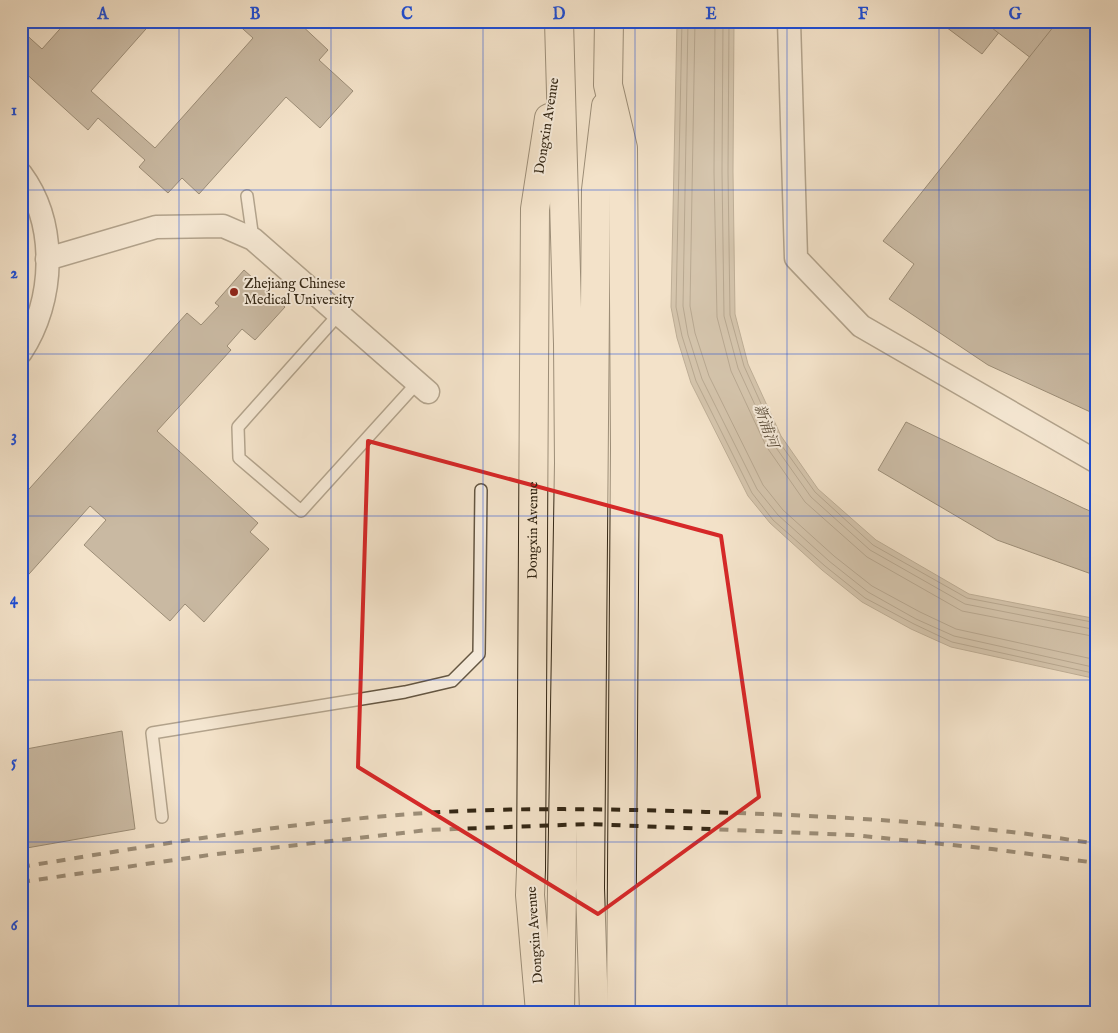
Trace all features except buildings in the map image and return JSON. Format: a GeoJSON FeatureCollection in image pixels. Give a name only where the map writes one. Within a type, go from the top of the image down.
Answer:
{"type":"FeatureCollection","features":[{"type":"Feature","properties":{"kind":"main road","name":"Dongxin Avenue"},"geometry":{"type":"LineString","coordinates":[[558,21],[570,463],[560,1012]]}},
{"type":"Feature","properties":{"kind":"main road"},"geometry":{"type":"LineString","coordinates":[[594,1012],[590,888],[596,190],[608,84],[609,21]]}},
{"type":"Feature","properties":{"kind":"main road","name":"Dongxin Avenue"},"geometry":{"type":"LineString","coordinates":[[540,1012],[530,895],[535,209],[559,49]]}},
{"type":"Feature","properties":{"kind":"main road"},"geometry":{"type":"LineString","coordinates":[[608,84],[623,148],[625,448],[622,1012]]}},
{"type":"Feature","properties":{"kind":"street"},"geometry":{"type":"LineString","coordinates":[[788,21],[796,258],[861,326],[1097,462]]}},
{"type":"Feature","properties":{"kind":"street"},"geometry":{"type":"LineString","coordinates":[[21,174],[35,200],[47,248],[47,273],[44,297],[37,321],[21,352]]}},
{"type":"Feature","properties":{"kind":"street"},"geometry":{"type":"LineString","coordinates":[[47,259],[156,227],[223,226],[253,239],[422,387]]}},
{"type":"Feature","properties":{"kind":"lane"},"geometry":{"type":"LineString","coordinates":[[247,196],[253,239]]}},
{"type":"Feature","properties":{"kind":"lane"},"geometry":{"type":"LineString","coordinates":[[339,314],[238,427],[239,458],[302,511],[422,387]]}},
{"type":"Feature","properties":{"kind":"lane"},"geometry":{"type":"LineString","coordinates":[[162,817],[152,733],[405,692],[452,681],[479,654],[481,490]]}},
{"type":"Feature","properties":{"kind":"highlighted area"},"geometry":{"type":"Polygon","coordinates":[[[368,441],[721,536],[759,797],[598,914],[358,767],[368,441]]]}},
{"type":"Feature","properties":{"kind":"water","name":"新浦河"},"geometry":{"type":"Polygon","coordinates":[[[677,21],[734,21],[733,171],[735,314],[748,364],[781,436],[818,489],[876,540],[969,594],[1097,619],[1097,679],[951,647],[911,629],[862,602],[822,570],[770,523],[748,496],[691,383],[677,338],[671,307],[677,21]]]}},
{"type":"Feature","properties":{"kind":"railway"},"geometry":{"type":"LineString","coordinates":[[21,867],[273,828],[374,817],[496,810],[636,810],[854,818],[1000,831],[1097,844]]}},
{"type":"Feature","properties":{"kind":"railway"},"geometry":{"type":"LineString","coordinates":[[21,882],[209,855],[428,830],[588,824],[853,835],[992,849],[1097,863]]}},
{"type":"Feature","properties":{"kind":"place","name":"Zhejiang Chinese Medical University"},"geometry":{"type":"Point","coordinates":[234,292]}}]}
